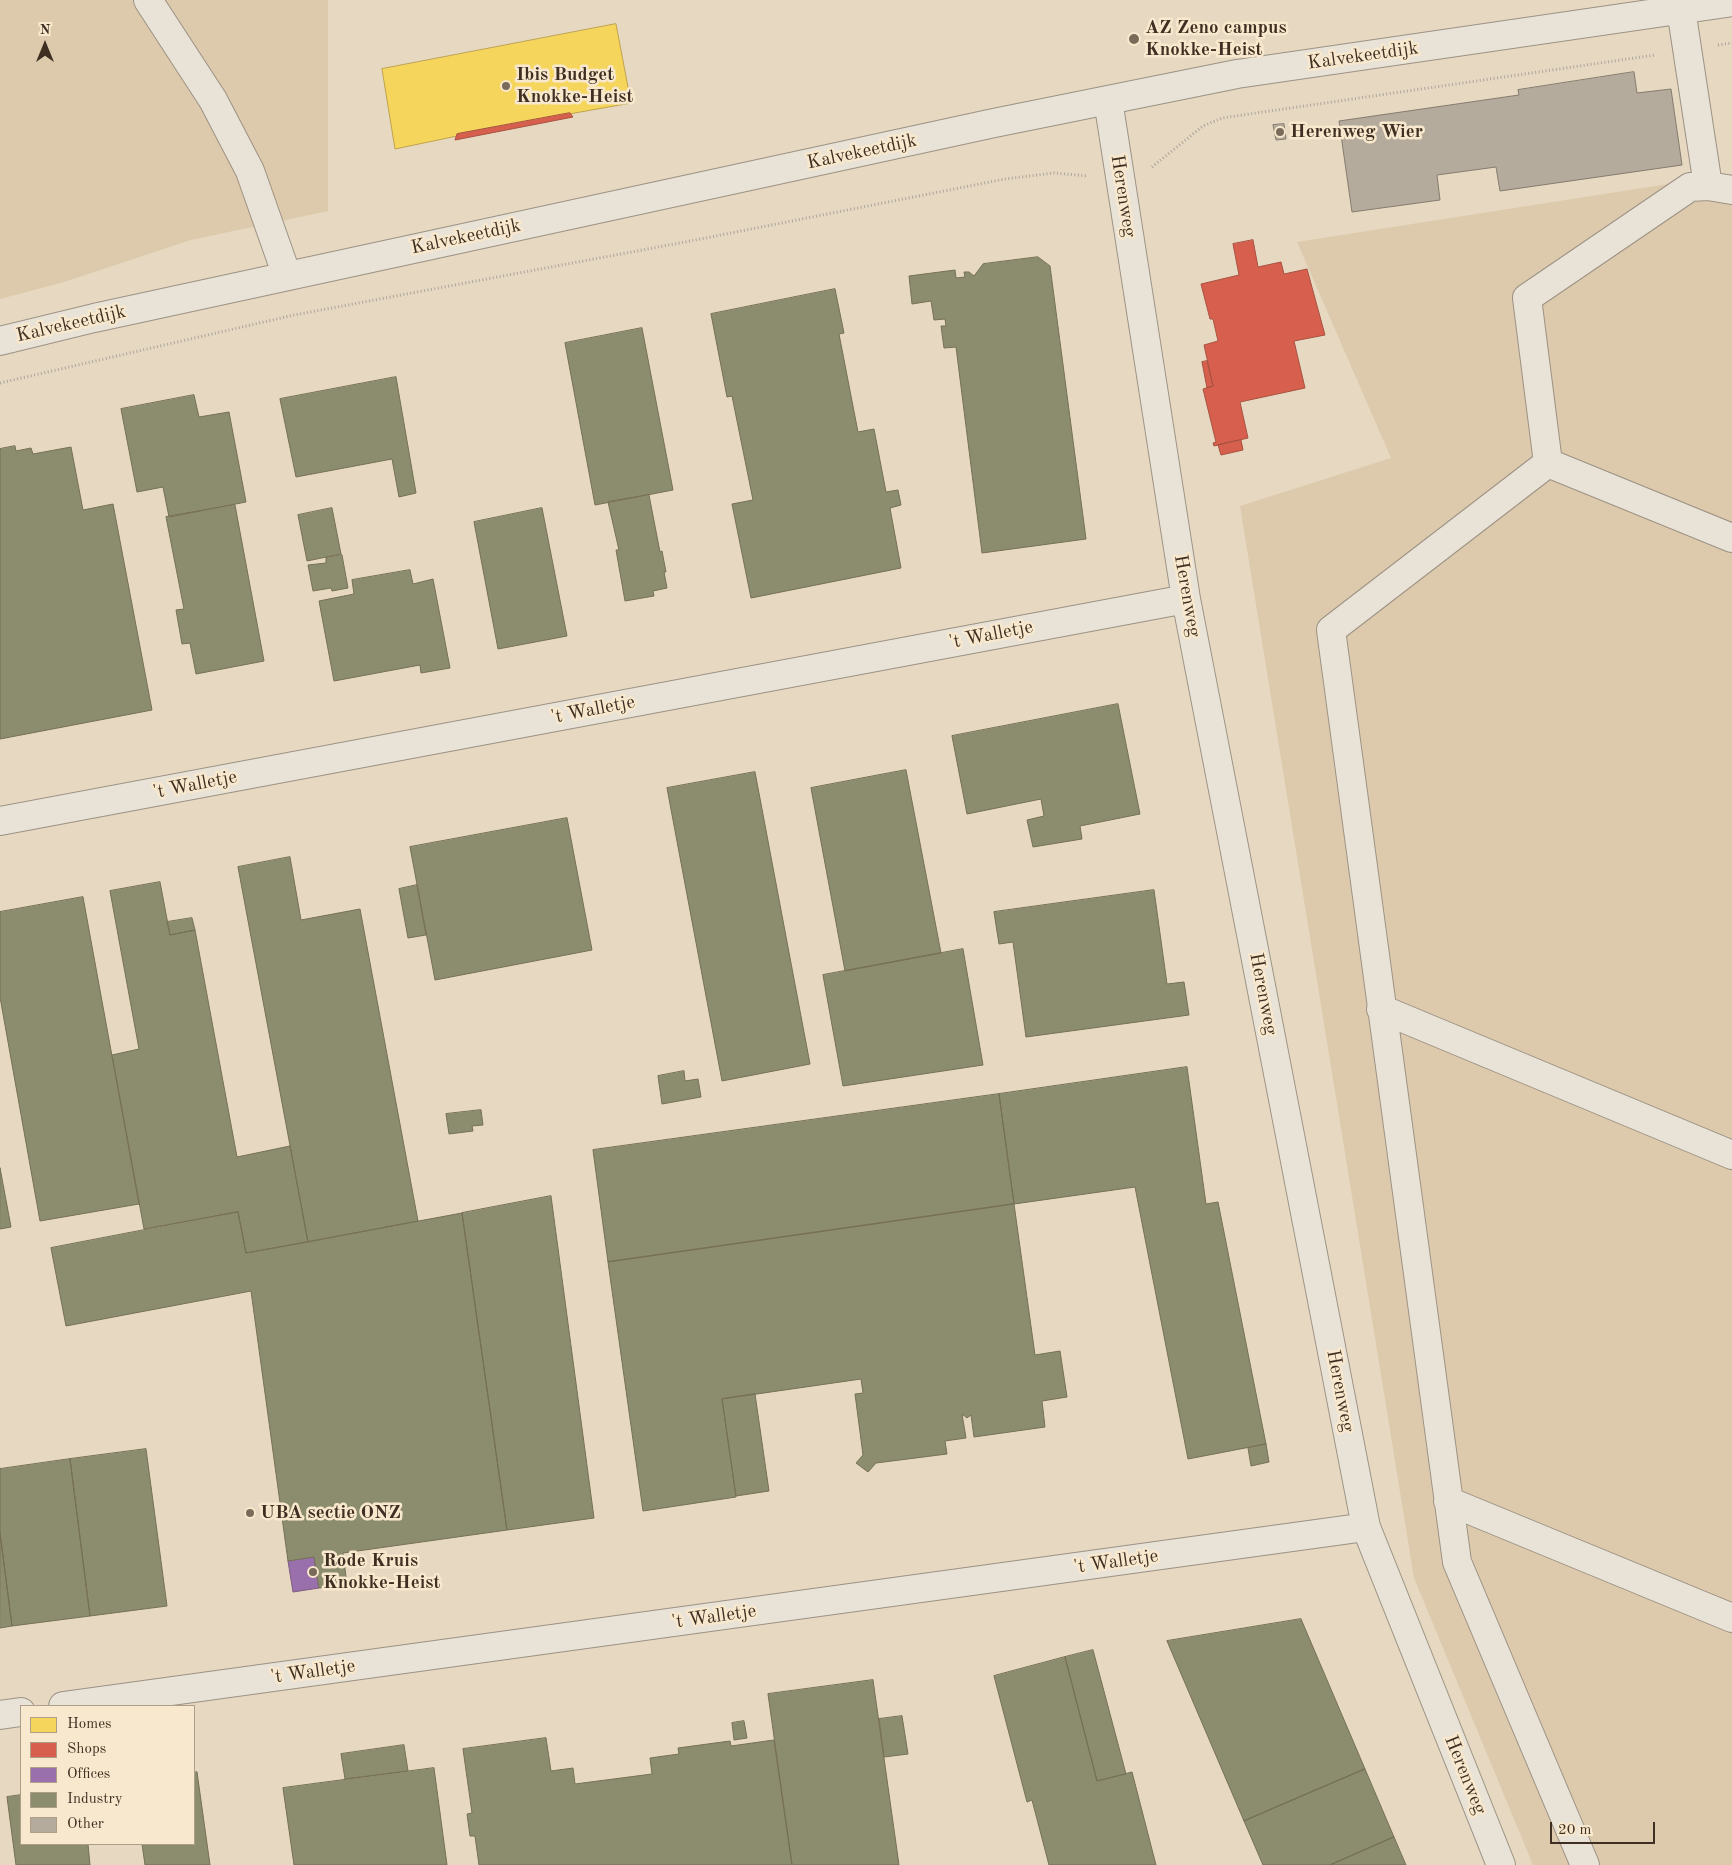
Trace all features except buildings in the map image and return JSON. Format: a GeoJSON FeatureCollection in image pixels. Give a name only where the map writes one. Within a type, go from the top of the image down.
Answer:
{"type":"FeatureCollection","features":[{"type":"Feature","properties":{"kind":"street"},"geometry":{"type":"LineString","coordinates":[[148,0],[213,100],[250,170],[287,276]]}},
{"type":"Feature","properties":{"kind":"street","name":"Kalvekeetdijk"},"geometry":{"type":"LineString","coordinates":[[0,341],[94,318],[287,276],[1237,74],[1732,2]]}},
{"type":"Feature","properties":{"kind":"street"},"geometry":{"type":"LineString","coordinates":[[1548,463],[1527,298],[1690,188],[1720,188],[1686,50],[1681,9]]}},
{"type":"Feature","properties":{"kind":"street","name":"Herenweg"},"geometry":{"type":"LineString","coordinates":[[1108,100],[1186,599],[1366,1527],[1501,1865]]}},
{"type":"Feature","properties":{"kind":"street"},"geometry":{"type":"LineString","coordinates":[[1548,463],[1732,538]]}},
{"type":"Feature","properties":{"kind":"street"},"geometry":{"type":"LineString","coordinates":[[1548,463],[1331,630],[1457,1562],[1585,1865]]}},
{"type":"Feature","properties":{"kind":"street","name":"'t Walletje"},"geometry":{"type":"LineString","coordinates":[[0,821],[1186,599]]}},
{"type":"Feature","properties":{"kind":"street"},"geometry":{"type":"LineString","coordinates":[[1381,1010],[1732,1154]]}},
{"type":"Feature","properties":{"kind":"street"},"geometry":{"type":"LineString","coordinates":[[1448,1501],[1732,1618]]}},
{"type":"Feature","properties":{"kind":"street","name":"'t Walletje"},"geometry":{"type":"LineString","coordinates":[[70,1705],[1366,1527]]}},
{"type":"Feature","properties":{"kind":"street"},"geometry":{"type":"LineString","coordinates":[[0,1715],[20,1712]]}},
{"type":"Feature","properties":{"kind":"path"},"geometry":{"type":"LineString","coordinates":[[0,382],[294,315],[686,242],[1005,179],[1054,173],[1100,177],[1143,174],[1203,126],[1222,118],[1732,43]]}},
{"type":"Feature","properties":{"kind":"shaded area"},"geometry":{"type":"Polygon","coordinates":[[[0,0],[328,0],[328,211],[191,240],[64,282],[0,299],[0,0]]]}},
{"type":"Feature","properties":{"kind":"shaded area"},"geometry":{"type":"Polygon","coordinates":[[[1732,174],[1732,1865],[1533,1865],[1414,1578],[1240,506],[1391,458],[1297,242],[1732,174]]]}},
{"type":"Feature","properties":{"kind":"place","name":"AZ Zeno campus Knokke-Heist"},"geometry":{"type":"Point","coordinates":[1134,39]}},
{"type":"Feature","properties":{"kind":"place","name":"Ibis Budget Knokke-Heist"},"geometry":{"type":"Point","coordinates":[506,86]}},
{"type":"Feature","properties":{"kind":"place","name":"Herenweg Wier"},"geometry":{"type":"Point","coordinates":[1280,132]}},
{"type":"Feature","properties":{"kind":"place","name":"UBA sectie ONZ"},"geometry":{"type":"Point","coordinates":[250,1513]}},
{"type":"Feature","properties":{"kind":"place","name":"Rode Kruis Knokke-Heist"},"geometry":{"type":"Point","coordinates":[313,1572]}}]}
